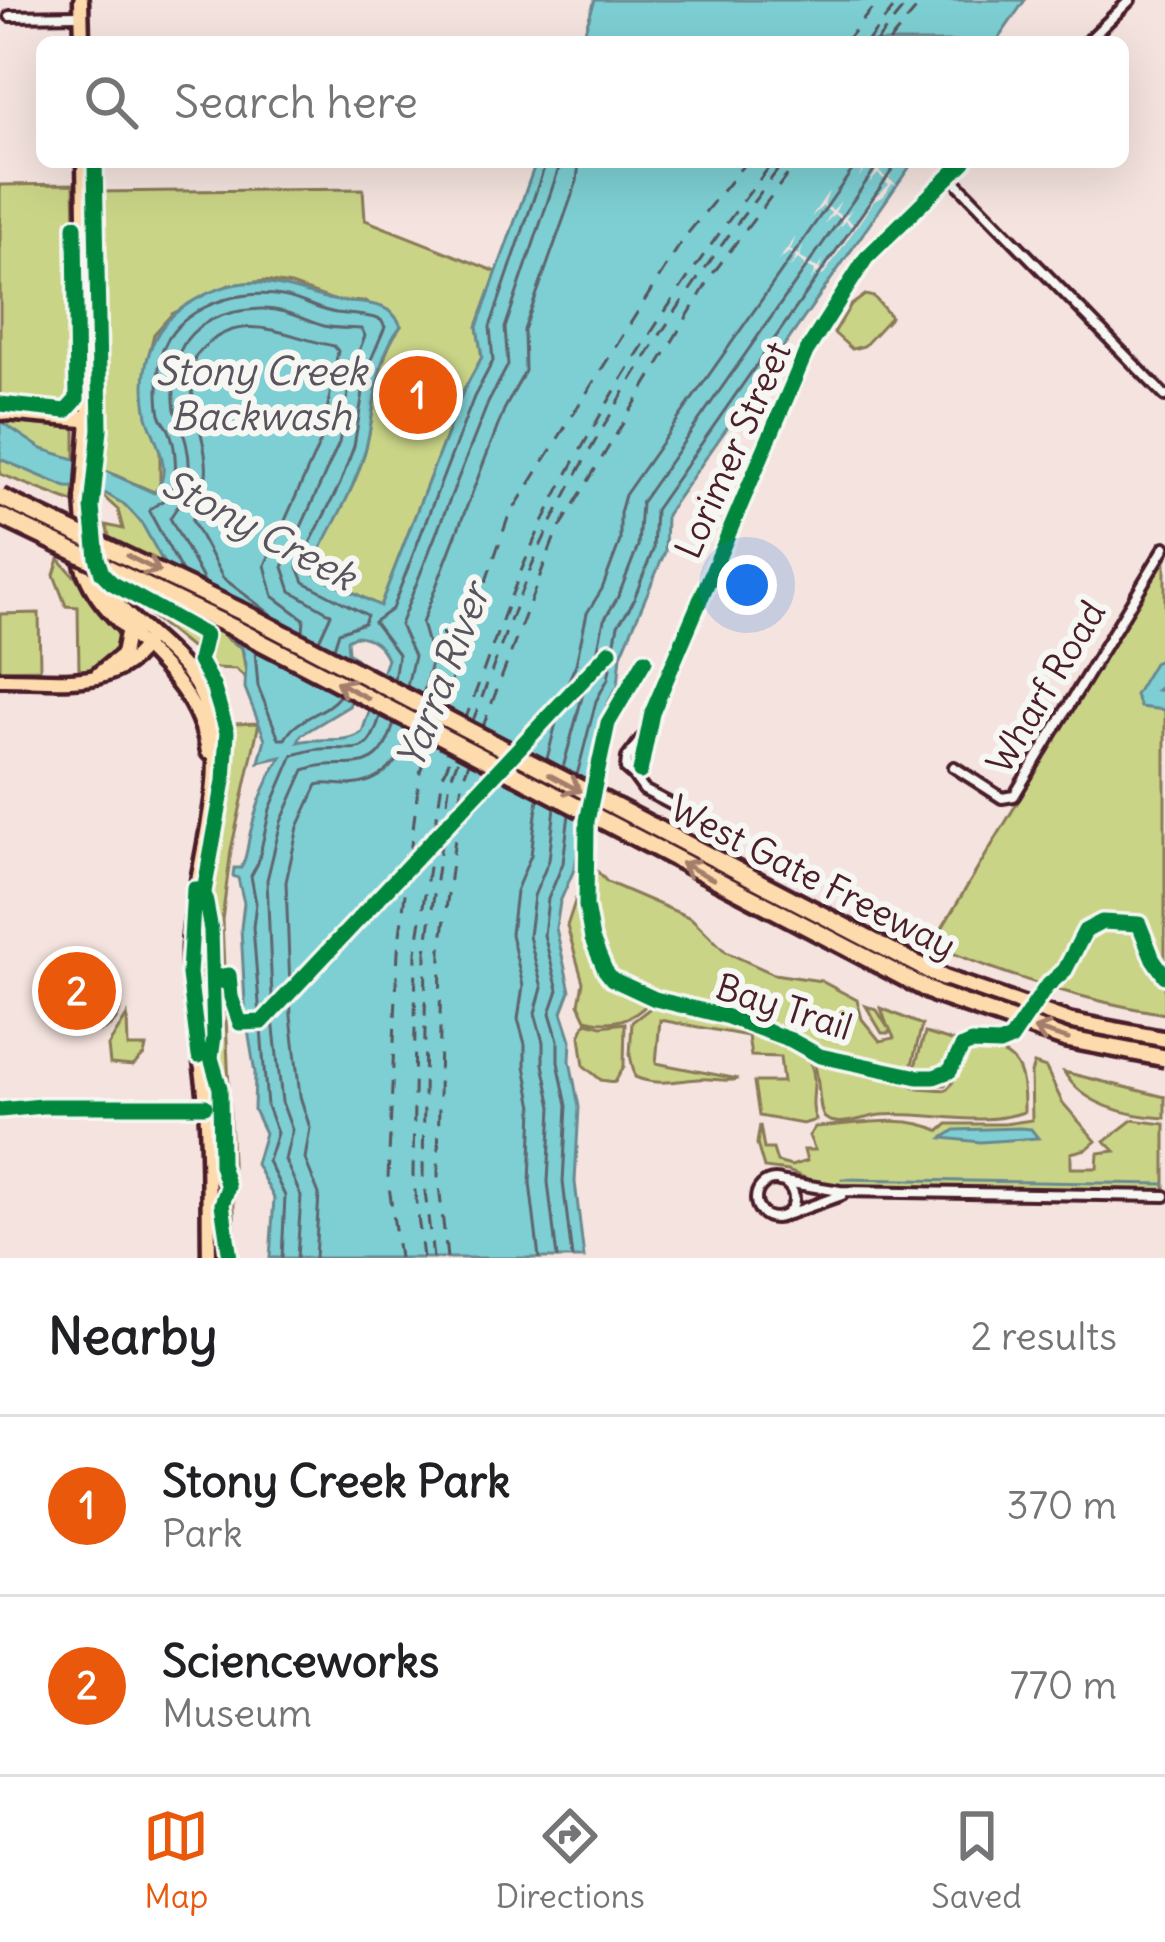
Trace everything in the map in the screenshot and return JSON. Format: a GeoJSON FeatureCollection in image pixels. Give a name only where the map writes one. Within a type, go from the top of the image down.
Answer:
{"type":"FeatureCollection","features":[{"type":"Feature","properties":{"kind":"highway"},"geometry":{"type":"LineString","coordinates":[[4,411],[89,419]]}},
{"type":"Feature","properties":{"kind":"highway","name":"West Gate Freeway"},"geometry":{"type":"LineString","coordinates":[[0,497],[242,613],[943,978],[1070,1022],[1165,1040]]}},
{"type":"Feature","properties":{"kind":"highway","name":"West Gate Freeway"},"geometry":{"type":"LineString","coordinates":[[0,517],[234,628],[936,994],[1066,1039],[1165,1058]]}},
{"type":"Feature","properties":{"kind":"main road"},"geometry":{"type":"LineString","coordinates":[[84,168],[89,419],[79,538],[82,565],[97,597],[128,628],[184,665],[206,706],[215,746],[189,952],[190,1000],[206,1106],[209,1258]]}},
{"type":"Feature","properties":{"kind":"main road"},"geometry":{"type":"LineString","coordinates":[[84,493],[87,540],[98,576],[186,691],[206,738],[210,799]]}},
{"type":"Feature","properties":{"kind":"main road"},"geometry":{"type":"LineString","coordinates":[[94,675],[124,652],[128,628]]}},
{"type":"Feature","properties":{"kind":"main road"},"geometry":{"type":"LineString","coordinates":[[0,679],[116,674],[134,661],[146,640]]}},
{"type":"Feature","properties":{"kind":"main road"},"geometry":{"type":"LineString","coordinates":[[94,675],[124,661],[146,640]]}},
{"type":"Feature","properties":{"kind":"main road"},"geometry":{"type":"LineString","coordinates":[[134,661],[163,671],[186,691]]}},
{"type":"Feature","properties":{"kind":"street"},"geometry":{"type":"LineString","coordinates":[[1093,36],[1130,0]]}},
{"type":"Feature","properties":{"kind":"street"},"geometry":{"type":"LineString","coordinates":[[10,16],[81,8]]}},
{"type":"Feature","properties":{"kind":"street","name":"Lorimer Street"},"geometry":{"type":"LineString","coordinates":[[645,734],[638,772],[626,769],[806,352],[863,261],[958,168]]}},
{"type":"Feature","properties":{"kind":"street"},"geometry":{"type":"LineString","coordinates":[[950,176],[1165,396]]}},
{"type":"Feature","properties":{"kind":"street","name":"Wharf Road"},"geometry":{"type":"LineString","coordinates":[[954,767],[1001,799],[1012,798],[1165,548]]}},
{"type":"Feature","properties":{"kind":"street"},"geometry":{"type":"LineString","coordinates":[[638,772],[642,789],[736,838]]}},
{"type":"Feature","properties":{"kind":"street"},"geometry":{"type":"LineString","coordinates":[[0,1110],[206,1106]]}},
{"type":"Feature","properties":{"kind":"street"},"geometry":{"type":"LineString","coordinates":[[779,1181],[794,1197],[791,1209],[781,1217]]}},
{"type":"Feature","properties":{"kind":"street"},"geometry":{"type":"LineString","coordinates":[[862,1192],[821,1200],[781,1217],[764,1214],[756,1198],[764,1184],[779,1181],[862,1192],[1165,1196]]}},
{"type":"Feature","properties":{"kind":"green space"},"geometry":{"type":"Polygon","coordinates":[[[74,184],[75,503],[0,474],[0,185],[74,184]]]}},
{"type":"Feature","properties":{"kind":"green space"},"geometry":{"type":"Polygon","coordinates":[[[363,189],[365,220],[497,272],[477,327],[482,357],[463,392],[380,606],[308,569],[360,467],[380,371],[401,326],[365,301],[336,301],[265,281],[229,285],[172,314],[154,334],[147,362],[147,416],[160,444],[160,487],[154,492],[94,466],[98,442],[96,192],[363,189]]]}},
{"type":"Feature","properties":{"kind":"green space"},"geometry":{"type":"Polygon","coordinates":[[[865,295],[874,297],[891,317],[864,346],[852,349],[834,333],[850,306],[865,295]]]}},
{"type":"Feature","properties":{"kind":"green space"},"geometry":{"type":"Polygon","coordinates":[[[104,492],[141,522],[227,639],[242,648],[247,679],[236,669],[215,668],[140,607],[124,588],[106,525],[123,529],[118,510],[104,492]]]}},
{"type":"Feature","properties":{"kind":"green space"},"geometry":{"type":"Polygon","coordinates":[[[1165,556],[1165,1014],[1046,986],[932,945],[1165,556]]]}},
{"type":"Feature","properties":{"kind":"green space"},"geometry":{"type":"Polygon","coordinates":[[[59,559],[122,629],[123,646],[86,671],[79,672],[78,607],[66,606],[54,575],[59,559]]]}},
{"type":"Feature","properties":{"kind":"green space"},"geometry":{"type":"Polygon","coordinates":[[[39,613],[40,669],[0,670],[0,614],[39,613]]]}},
{"type":"Feature","properties":{"kind":"green space"},"geometry":{"type":"Polygon","coordinates":[[[259,723],[231,850],[222,920],[236,1258],[219,1258],[216,1097],[195,1004],[203,887],[224,781],[220,741],[231,724],[259,723]]]}},
{"type":"Feature","properties":{"kind":"green space"},"geometry":{"type":"Polygon","coordinates":[[[590,863],[607,882],[691,918],[726,952],[774,974],[821,981],[857,1000],[862,1019],[880,1041],[894,1038],[890,1029],[882,1033],[866,1006],[877,1010],[888,1028],[881,1008],[922,1025],[911,1068],[835,1056],[711,1011],[709,1006],[626,980],[599,951],[592,928],[590,863]]]}},
{"type":"Feature","properties":{"kind":"green space"},"geometry":{"type":"Polygon","coordinates":[[[587,865],[586,924],[592,954],[612,982],[649,1002],[620,1020],[586,1019],[579,1004],[583,982],[567,926],[587,865]]]}},
{"type":"Feature","properties":{"kind":"green space"},"geometry":{"type":"Polygon","coordinates":[[[93,978],[112,986],[120,1005],[112,1024],[93,1032],[74,1024],[66,1005],[74,986],[93,978]]]}},
{"type":"Feature","properties":{"kind":"green space"},"geometry":{"type":"Polygon","coordinates":[[[671,1005],[748,1024],[802,1052],[813,1072],[816,1120],[803,1124],[759,1116],[754,1082],[783,1082],[780,1057],[751,1056],[748,1036],[660,1020],[656,1063],[738,1079],[658,1082],[635,1077],[630,1055],[632,1022],[653,1006],[671,1005]]]}},
{"type":"Feature","properties":{"kind":"green space"},"geometry":{"type":"Polygon","coordinates":[[[127,1016],[128,1047],[146,1047],[144,1055],[133,1066],[110,1064],[108,1046],[127,1016]]]}},
{"type":"Feature","properties":{"kind":"green space"},"geometry":{"type":"Polygon","coordinates":[[[586,1022],[625,1023],[624,1066],[615,1082],[601,1080],[584,1066],[580,1036],[586,1022]]]}},
{"type":"Feature","properties":{"kind":"green space"},"geometry":{"type":"Polygon","coordinates":[[[925,1033],[968,1046],[945,1085],[920,1085],[911,1079],[925,1033]]]}},
{"type":"Feature","properties":{"kind":"green space"},"geometry":{"type":"Polygon","coordinates":[[[976,1046],[1002,1053],[1017,1066],[1024,1112],[989,1119],[899,1114],[838,1122],[823,1114],[811,1055],[918,1088],[946,1090],[965,1054],[976,1046]]]}},
{"type":"Feature","properties":{"kind":"green space"},"geometry":{"type":"Polygon","coordinates":[[[1034,1064],[1046,1068],[1062,1102],[1096,1141],[1071,1153],[1071,1168],[1097,1168],[1098,1153],[1115,1151],[1105,1141],[1132,1120],[1165,1124],[1165,1192],[822,1185],[788,1171],[764,1168],[757,1144],[760,1125],[764,1149],[773,1149],[777,1162],[791,1166],[807,1161],[804,1150],[815,1150],[809,1136],[815,1127],[895,1121],[940,1131],[948,1124],[1032,1120],[1034,1064]]]}},
{"type":"Feature","properties":{"kind":"green space"},"geometry":{"type":"Polygon","coordinates":[[[1064,1072],[1165,1097],[1165,1118],[1107,1107],[1082,1093],[1064,1072]]]}},
{"type":"Feature","properties":{"kind":"water"},"geometry":{"type":"Polygon","coordinates":[[[595,0],[1025,0],[1000,36],[583,36],[595,0]]]}},
{"type":"Feature","properties":{"kind":"water"},"geometry":{"type":"Polygon","coordinates":[[[534,168],[909,168],[666,515],[665,552],[621,655],[618,685],[607,704],[589,777],[575,867],[560,902],[556,928],[570,991],[562,1012],[571,1040],[579,1107],[575,1182],[584,1258],[270,1258],[274,1198],[256,1164],[265,1133],[254,1110],[255,1073],[247,1024],[243,1024],[244,903],[238,878],[233,876],[234,868],[241,868],[259,801],[281,757],[259,762],[265,739],[245,688],[242,648],[188,607],[141,522],[125,505],[96,488],[66,487],[0,459],[0,421],[42,449],[154,493],[163,464],[147,416],[144,382],[156,338],[175,314],[207,293],[242,283],[291,288],[388,310],[401,326],[380,370],[365,451],[309,571],[380,606],[463,392],[482,357],[477,327],[534,168]],[[360,636],[347,640],[348,652],[365,666],[349,706],[301,735],[298,742],[348,738],[362,732],[387,659],[375,642],[360,636]]]}},
{"type":"Feature","properties":{"kind":"water"},"geometry":{"type":"Polygon","coordinates":[[[1165,658],[1165,684],[1157,690],[1165,691],[1165,710],[1140,707],[1135,695],[1154,663],[1165,658]]]}},
{"type":"Feature","properties":{"kind":"water"},"geometry":{"type":"Polygon","coordinates":[[[1031,1129],[1038,1138],[980,1142],[943,1138],[955,1130],[1031,1129]]]}},
{"type":"Feature","properties":{"kind":"pier"},"geometry":{"type":"Polygon","coordinates":[[[868,168],[881,168],[879,172],[886,178],[894,168],[889,179],[897,185],[892,184],[874,201],[823,276],[816,273],[810,282],[815,270],[807,266],[799,274],[805,265],[798,259],[789,268],[796,258],[789,252],[778,261],[796,237],[790,250],[798,255],[804,245],[799,257],[808,262],[815,253],[809,264],[818,268],[824,259],[819,269],[824,271],[853,228],[845,221],[835,231],[842,221],[834,214],[824,224],[831,213],[823,206],[811,217],[829,191],[824,205],[833,210],[841,201],[835,212],[844,217],[852,209],[846,218],[854,225],[873,199],[889,185],[885,182],[879,190],[885,180],[878,174],[869,183],[875,173],[868,168]]]}},
{"type":"Feature","properties":{"kind":"waterway"},"geometry":{"type":"LineString","coordinates":[[842,1179],[1165,1184]]}},
{"type":"Feature","properties":{"kind":"ferry route"},"geometry":{"type":"LineString","coordinates":[[850,36],[879,0]]}},
{"type":"Feature","properties":{"kind":"ferry route"},"geometry":{"type":"LineString","coordinates":[[872,36],[900,0]]}},
{"type":"Feature","properties":{"kind":"ferry route"},"geometry":{"type":"LineString","coordinates":[[881,36],[910,0]]}},
{"type":"Feature","properties":{"kind":"ferry route"},"geometry":{"type":"LineString","coordinates":[[894,36],[924,0]]}},
{"type":"Feature","properties":{"kind":"ferry route"},"geometry":{"type":"LineString","coordinates":[[441,710],[508,518],[684,238],[741,168]]}},
{"type":"Feature","properties":{"kind":"ferry route"},"geometry":{"type":"LineString","coordinates":[[464,723],[530,550],[565,478],[678,293],[768,168]]}},
{"type":"Feature","properties":{"kind":"ferry route"},"geometry":{"type":"LineString","coordinates":[[472,723],[528,574],[601,430],[658,338],[780,168]]}},
{"type":"Feature","properties":{"kind":"ferry route"},"geometry":{"type":"LineString","coordinates":[[482,729],[555,536],[714,272],[792,168]]}},
{"type":"Feature","properties":{"kind":"ferry route"},"geometry":{"type":"LineString","coordinates":[[517,750],[610,651]]}},
{"type":"Feature","properties":{"kind":"ferry route"},"geometry":{"type":"LineString","coordinates":[[399,1258],[388,1179],[398,951],[420,772],[432,736]]}},
{"type":"Feature","properties":{"kind":"ferry route"},"geometry":{"type":"LineString","coordinates":[[423,1258],[413,1175],[416,952],[443,776],[454,749]]}},
{"type":"Feature","properties":{"kind":"ferry route"},"geometry":{"type":"LineString","coordinates":[[433,1258],[423,1175],[426,952],[450,780],[460,754]]}},
{"type":"Feature","properties":{"kind":"ferry route"},"geometry":{"type":"LineString","coordinates":[[447,1258],[438,1176],[441,950],[462,782],[470,760]]}},
{"type":"Feature","properties":{"kind":"ferry route"},"geometry":{"type":"LineString","coordinates":[[262,1022],[498,770]]}},
{"type":"Feature","properties":{"kind":"cycle path"},"geometry":{"type":"LineString","coordinates":[[95,168],[100,429],[92,508],[97,558],[112,583],[205,635],[199,661],[213,686],[227,732],[224,781],[204,892],[211,930],[211,1058],[220,1088],[221,1165],[228,1187],[222,1204],[230,1258]]}},
{"type":"Feature","properties":{"kind":"cycle path"},"geometry":{"type":"LineString","coordinates":[[640,772],[652,713],[806,352],[866,258],[958,168]]}},
{"type":"Feature","properties":{"kind":"cycle path"},"geometry":{"type":"LineString","coordinates":[[0,404],[66,411],[77,399],[75,226]]}},
{"type":"Feature","properties":{"kind":"cycle path"},"geometry":{"type":"LineString","coordinates":[[224,982],[223,976],[229,975],[240,1023],[262,1022],[610,651]]}},
{"type":"Feature","properties":{"kind":"cycle path","name":"Bay Trail"},"geometry":{"type":"LineString","coordinates":[[645,660],[608,723],[587,821],[586,906],[592,939],[612,979],[655,999],[725,1016],[791,1040],[820,1056],[934,1077],[950,1071],[962,1047],[1011,1039],[1046,987],[1065,970],[1085,931],[1102,922],[1139,924],[1165,976]]}},
{"type":"Feature","properties":{"kind":"cycle path"},"geometry":{"type":"LineString","coordinates":[[194,889],[189,974],[199,1056]]}},
{"type":"Feature","properties":{"kind":"cycle path"},"geometry":{"type":"LineString","coordinates":[[0,1110],[205,1106]]}},
{"type":"Feature","properties":{"kind":"place","name":"Stony Creek Park"},"geometry":{"type":"Point","coordinates":[418,395]}},
{"type":"Feature","properties":{"kind":"place","name":"Scienceworks"},"geometry":{"type":"Point","coordinates":[77,991]}},
{"type":"Feature","properties":{"kind":"water label","name":"Stony Creek Backwash"},"geometry":{"type":"Point","coordinates":[261,394]}},
{"type":"Feature","properties":{"kind":"water label","name":"Stony Creek"},"geometry":{"type":"Point","coordinates":[259,530]}},
{"type":"Feature","properties":{"kind":"water label","name":"Yarra River"},"geometry":{"type":"Point","coordinates":[443,676]}}]}
